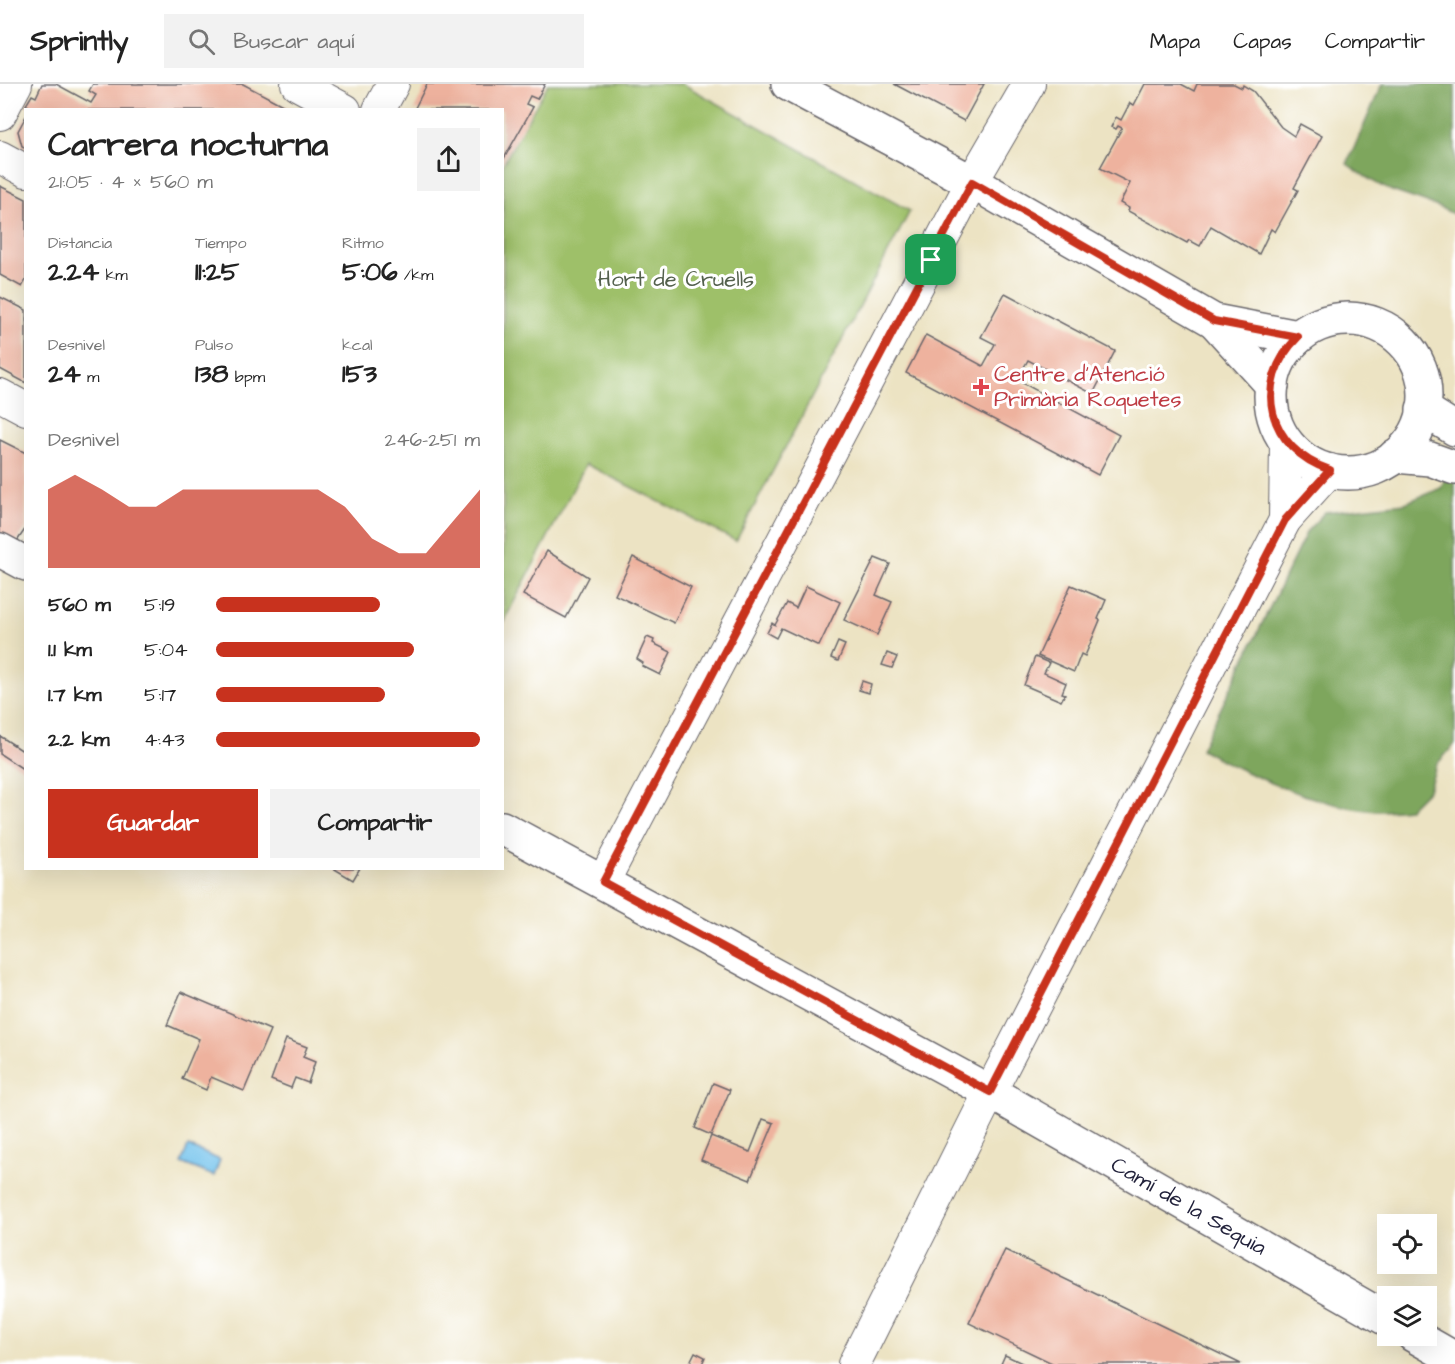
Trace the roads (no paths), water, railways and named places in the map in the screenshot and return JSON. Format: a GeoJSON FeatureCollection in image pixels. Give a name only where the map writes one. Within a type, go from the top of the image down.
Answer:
{"type":"FeatureCollection","features":[{"type":"Feature","properties":{"kind":"street"},"geometry":{"type":"LineString","coordinates":[[0,114],[16,84]]}},
{"type":"Feature","properties":{"kind":"street"},"geometry":{"type":"LineString","coordinates":[[297,84],[341,108]]}},
{"type":"Feature","properties":{"kind":"street"},"geometry":{"type":"LineString","coordinates":[[380,108],[393,84]]}},
{"type":"Feature","properties":{"kind":"street"},"geometry":{"type":"LineString","coordinates":[[788,84],[972,182],[1214,321],[1272,385]]}},
{"type":"Feature","properties":{"kind":"street"},"geometry":{"type":"LineString","coordinates":[[603,882],[972,182],[1029,84]]}},
{"type":"Feature","properties":{"kind":"street"},"geometry":{"type":"LineString","coordinates":[[0,157],[24,170]]}},
{"type":"Feature","properties":{"kind":"street"},"geometry":{"type":"LineString","coordinates":[[1341,319],[1365,321],[1386,329],[1404,344],[1418,363],[1424,386],[1423,409],[1413,435],[1395,456],[1364,471],[1330,470],[1306,460],[1286,442],[1273,415],[1272,385],[1280,358],[1298,337],[1318,325],[1341,319]]}},
{"type":"Feature","properties":{"kind":"street"},"geometry":{"type":"LineString","coordinates":[[1214,321],[1298,337]]}},
{"type":"Feature","properties":{"kind":"street"},"geometry":{"type":"LineString","coordinates":[[0,395],[24,408]]}},
{"type":"Feature","properties":{"kind":"street"},"geometry":{"type":"LineString","coordinates":[[1423,409],[1455,429]]}},
{"type":"Feature","properties":{"kind":"street"},"geometry":{"type":"LineString","coordinates":[[1285,520],[1286,442]]}},
{"type":"Feature","properties":{"kind":"street"},"geometry":{"type":"LineString","coordinates":[[1395,456],[1430,459],[1455,468]]}},
{"type":"Feature","properties":{"kind":"street"},"geometry":{"type":"LineString","coordinates":[[854,1364],[990,1092],[1285,520],[1330,470]]}},
{"type":"Feature","properties":{"kind":"street"},"geometry":{"type":"LineString","coordinates":[[0,550],[24,563]]}},
{"type":"Feature","properties":{"kind":"street","name":"Camí de la Sequia"},"geometry":{"type":"LineString","coordinates":[[504,829],[990,1092],[1377,1314]]}},
{"type":"Feature","properties":{"kind":"street"},"geometry":{"type":"LineString","coordinates":[[1432,1346],[1455,1359]]}},
{"type":"Feature","properties":{"kind":"water"},"geometry":{"type":"Polygon","coordinates":[[[188,1146],[220,1160],[214,1176],[181,1163],[188,1146]]]}},
{"type":"Feature","properties":{"kind":"place","name":"Centre d'Atenció Primària Roquetes"},"geometry":{"type":"Point","coordinates":[981,387]}},
{"type":"Feature","properties":{"kind":"park label","name":"Hort de Cruells"},"geometry":{"type":"Point","coordinates":[676,279]}}]}
